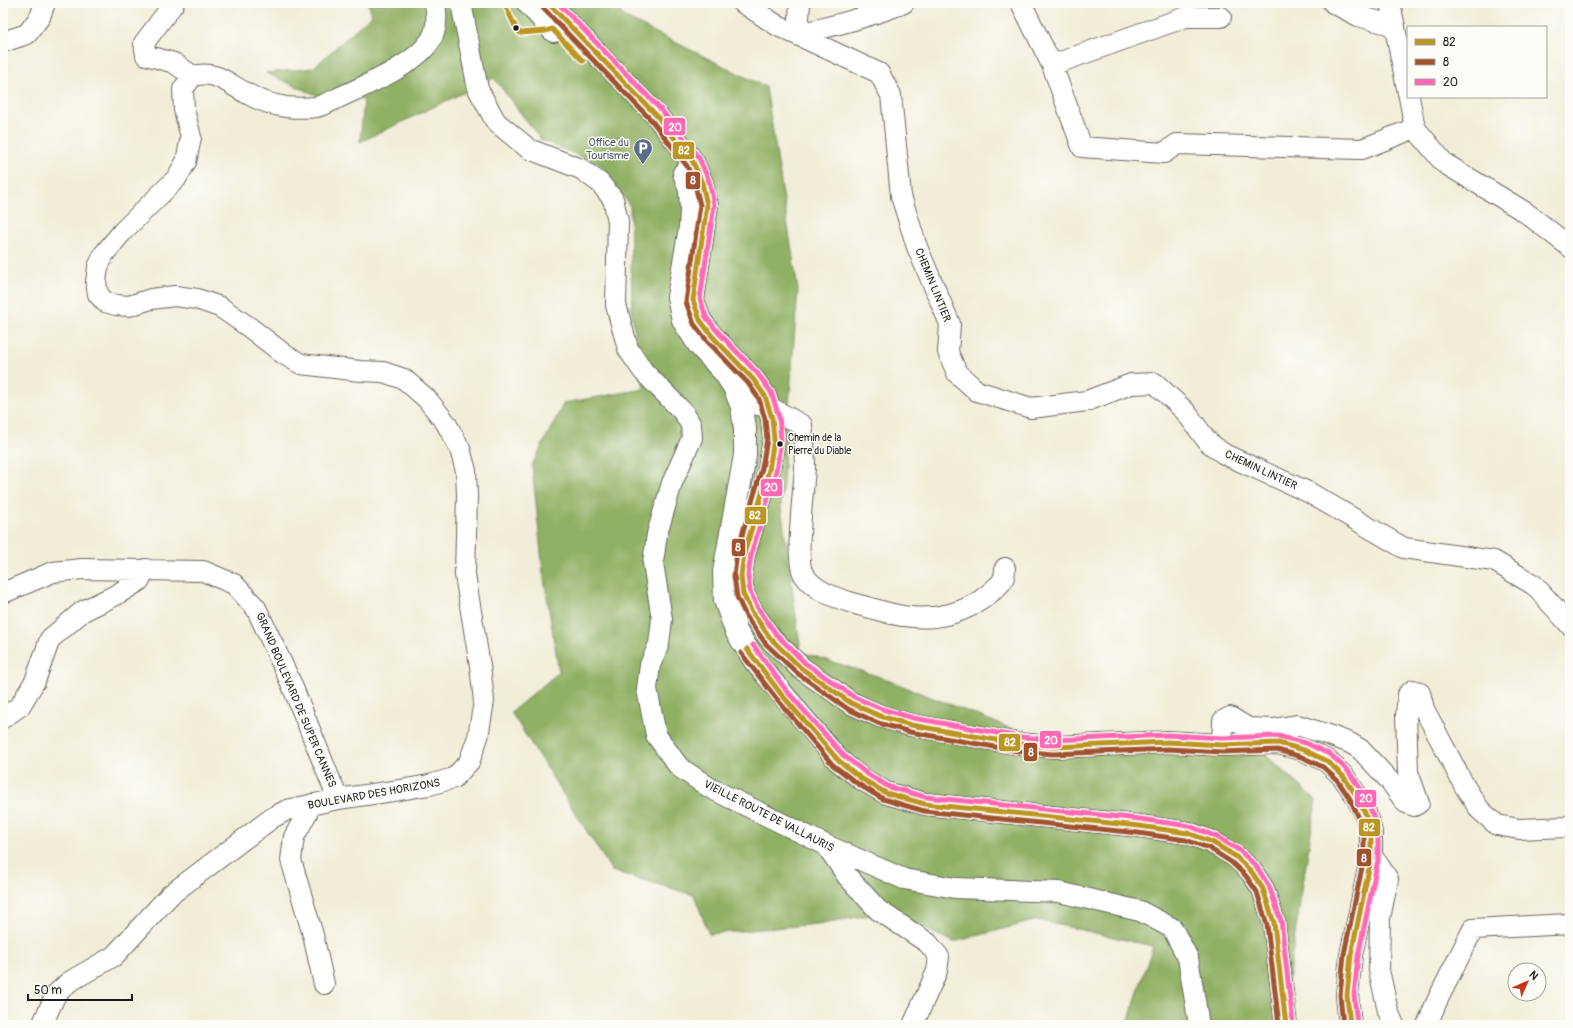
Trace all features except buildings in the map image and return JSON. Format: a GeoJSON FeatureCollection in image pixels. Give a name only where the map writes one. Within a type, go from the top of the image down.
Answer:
{"type":"FeatureCollection","features":[{"type":"Feature","properties":{"kind":"main road"},"geometry":{"type":"LineString","coordinates":[[528,3],[668,148],[683,170],[690,190],[690,228],[678,297],[683,320],[699,345],[725,373],[735,389],[742,407],[745,429],[745,455],[724,572],[726,600],[736,631],[754,660],[838,760],[862,779],[886,793],[925,804],[1139,826],[1188,833],[1212,842],[1235,856],[1251,871],[1263,889],[1274,923],[1286,1025]]}},
{"type":"Feature","properties":{"kind":"main road"},"geometry":{"type":"LineString","coordinates":[[548,3],[657,116],[693,162],[702,183],[707,205],[694,300],[700,320],[712,336],[753,379],[764,396],[772,418],[774,439],[769,470],[744,554],[741,576],[744,594],[752,612],[771,638],[801,668],[851,703],[880,716],[911,725],[1019,744],[1054,747],[1168,742],[1222,744],[1278,743],[1304,750],[1327,761],[1343,776],[1356,795],[1365,813],[1371,832],[1371,859],[1351,955],[1347,995],[1350,1025]]}},
{"type":"Feature","properties":{"kind":"street"},"geometry":{"type":"LineString","coordinates":[[3,42],[27,34],[40,17],[45,3]]}},
{"type":"Feature","properties":{"kind":"street"},"geometry":{"type":"LineString","coordinates":[[174,3],[144,44],[146,55],[174,63],[193,76],[202,74],[220,77],[246,94],[266,102],[285,107],[317,107],[408,63],[431,41],[437,25],[435,3]]}},
{"type":"Feature","properties":{"kind":"street","name":"VIEILLE ROUTE DE VALLAURIS"},"geometry":{"type":"LineString","coordinates":[[461,3],[478,89],[496,122],[529,149],[581,169],[600,183],[613,199],[618,221],[616,305],[628,349],[643,371],[684,413],[691,425],[692,438],[672,483],[657,534],[653,563],[662,619],[659,644],[650,665],[647,689],[656,735],[679,767],[710,788],[826,845],[904,879],[955,888],[1059,892],[1140,911],[1172,928],[1188,958],[1199,1025]]}},
{"type":"Feature","properties":{"kind":"street","name":"CHEMIN LINTIER"},"geometry":{"type":"LineString","coordinates":[[743,3],[778,26],[879,73],[891,95],[901,196],[917,247],[950,324],[948,352],[957,373],[977,392],[1032,408],[1087,401],[1130,384],[1155,383],[1185,411],[1208,442],[1224,454],[1308,492],[1404,548],[1494,561],[1534,585],[1570,625]]}},
{"type":"Feature","properties":{"kind":"street"},"geometry":{"type":"LineString","coordinates":[[800,3],[798,34],[857,20],[904,3]]}},
{"type":"Feature","properties":{"kind":"street"},"geometry":{"type":"LineString","coordinates":[[1021,3],[1052,65],[1082,147],[1164,153],[1177,144],[1362,149],[1414,128]]}},
{"type":"Feature","properties":{"kind":"street"},"geometry":{"type":"LineString","coordinates":[[1333,3],[1358,16],[1395,26]]}},
{"type":"Feature","properties":{"kind":"street"},"geometry":{"type":"LineString","coordinates":[[1390,3],[1407,88]]}},
{"type":"Feature","properties":{"kind":"street"},"geometry":{"type":"LineString","coordinates":[[1052,65],[1186,17],[1221,17]]}},
{"type":"Feature","properties":{"kind":"street","name":"BOULEVARD DES HORIZONS"},"geometry":{"type":"LineString","coordinates":[[42,1025],[56,994],[69,982],[114,956],[170,896],[272,818],[287,810],[312,804],[429,785],[454,778],[469,762],[478,737],[484,701],[480,666],[465,575],[467,495],[466,470],[460,449],[446,423],[427,399],[404,380],[383,372],[360,372],[302,364],[285,355],[220,307],[197,299],[175,296],[151,299],[129,306],[105,302],[98,294],[96,282],[98,267],[104,254],[123,231],[176,179],[186,162],[191,137],[184,110],[183,89],[193,76]]}},
{"type":"Feature","properties":{"kind":"street"},"geometry":{"type":"LineString","coordinates":[[1409,98],[1414,128],[1444,163],[1525,212],[1570,247]]}},
{"type":"Feature","properties":{"kind":"street"},"geometry":{"type":"LineString","coordinates":[[735,389],[748,400],[758,405],[768,406],[802,425],[804,434],[805,467],[800,524],[800,564],[804,575],[818,589],[838,599],[902,616],[925,618],[966,610],[999,585],[1005,577],[1005,568]]}},
{"type":"Feature","properties":{"kind":"street","name":"GRAND BOULEVARD DE SUPER CANNES"},"geometry":{"type":"LineString","coordinates":[[3,593],[53,572],[82,569],[203,571],[234,584],[256,608],[291,683],[338,799]]}},
{"type":"Feature","properties":{"kind":"street"},"geometry":{"type":"LineString","coordinates":[[3,718],[20,706],[35,682],[50,638],[83,611],[116,595],[139,581],[146,569]]}},
{"type":"Feature","properties":{"kind":"street"},"geometry":{"type":"LineString","coordinates":[[1222,744],[1222,721],[1230,717],[1248,728],[1273,729],[1297,725],[1326,734],[1350,743],[1360,750],[1390,781],[1406,803],[1414,806],[1419,802],[1408,772],[1406,715],[1408,694],[1413,690],[1420,693],[1424,709],[1465,787],[1480,810],[1497,825],[1519,829],[1570,825]]}},
{"type":"Feature","properties":{"kind":"street"},"geometry":{"type":"LineString","coordinates":[[312,804],[294,837],[291,860],[313,935],[324,984]]}},
{"type":"Feature","properties":{"kind":"street"},"geometry":{"type":"LineString","coordinates":[[826,845],[846,876],[878,910],[928,943],[939,957],[937,971],[913,1025]]}},
{"type":"Feature","properties":{"kind":"street"},"geometry":{"type":"LineString","coordinates":[[1371,859],[1376,861],[1388,879],[1380,918],[1379,970],[1388,1011],[1394,1025]]}},
{"type":"Feature","properties":{"kind":"street"},"geometry":{"type":"LineString","coordinates":[[1427,1025],[1436,1003],[1473,929],[1570,924]]}},
{"type":"Feature","properties":{"kind":"green space"},"geometry":{"type":"Polygon","coordinates":[[[368,3],[614,3],[624,17],[766,87],[798,290],[781,506],[801,652],[877,676],[1043,741],[1260,750],[1316,800],[1281,1025],[1127,1025],[1153,946],[1037,920],[954,942],[887,912],[817,924],[709,934],[694,895],[612,871],[511,712],[559,672],[543,572],[532,465],[564,403],[644,389],[632,315],[630,206],[601,165],[541,140],[494,78],[360,142],[364,100],[316,95],[266,73],[313,68],[372,15],[368,3]]]}},
{"type":"Feature","properties":{"kind":"transit line","name":"82"},"geometry":{"type":"LineString","coordinates":[[504,3],[520,33],[546,31],[552,29],[583,61]]}},
{"type":"Feature","properties":{"kind":"transit line","name":"82"},"geometry":{"type":"LineString","coordinates":[[548,3],[657,116],[693,162],[702,183],[707,205],[693,300],[700,320],[712,336],[753,379],[765,396],[772,418],[774,439],[769,470],[744,554],[741,576],[743,594],[752,612],[771,639],[801,668],[851,703],[880,716],[911,725],[1019,744],[1054,747],[1168,742],[1222,745],[1278,743],[1304,750],[1327,761],[1343,776],[1356,795],[1365,813],[1371,832],[1371,859],[1351,955],[1347,995],[1350,1025]]}},
{"type":"Feature","properties":{"kind":"transit line","name":"20"},"geometry":{"type":"LineString","coordinates":[[558,3],[663,112],[699,158],[709,181],[714,205],[700,299],[706,317],[717,331],[758,374],[771,392],[779,417],[781,440],[776,471],[751,555],[748,576],[750,592],[758,608],[776,634],[805,663],[854,697],[882,709],[913,718],[1020,737],[1054,740],[1168,735],[1222,738],[1278,736],[1306,743],[1331,755],[1348,771],[1362,791],[1371,810],[1378,831],[1378,860],[1358,956],[1354,995],[1357,1024]]}},
{"type":"Feature","properties":{"kind":"transit line","name":"8"},"geometry":{"type":"LineString","coordinates":[[543,8],[652,121],[687,166],[695,185],[700,205],[686,302],[694,324],[707,341],[748,383],[759,399],[765,419],[767,439],[762,468],[737,552],[734,576],[737,597],[746,616],[766,644],[797,673],[848,709],[878,723],[910,732],[1018,751],[1053,754],[1168,749],[1222,752],[1277,750],[1302,757],[1323,767],[1338,781],[1350,799],[1364,833],[1364,858],[1344,954],[1340,995],[1343,1025]]}},
{"type":"Feature","properties":{"kind":"transit line","name":"20"},"geometry":{"type":"LineString","coordinates":[[753,645],[786,690],[843,755],[866,773],[889,787],[926,797],[1140,819],[1189,826],[1215,836],[1239,850],[1256,866],[1269,886],[1281,921],[1293,1024]]}},
{"type":"Feature","properties":{"kind":"transit line","name":"82"},"geometry":{"type":"LineString","coordinates":[[747,649],[781,694],[838,760],[862,779],[886,793],[925,804],[1139,826],[1188,833],[1212,842],[1235,856],[1251,871],[1263,889],[1274,923],[1286,1025]]}},
{"type":"Feature","properties":{"kind":"transit line","name":"8"},"geometry":{"type":"LineString","coordinates":[[741,653],[776,698],[833,765],[858,784],[883,799],[924,811],[1138,833],[1186,840],[1209,848],[1231,862],[1246,876],[1257,892],[1267,925],[1279,1025]]}},
{"type":"Feature","properties":{"kind":"place","name":"Office du Tourisme"},"geometry":{"type":"Point","coordinates":[643,165]}},
{"type":"Feature","properties":{"kind":"place","name":"Chemin de la Pierre du Diable"},"geometry":{"type":"Point","coordinates":[780,444]}}]}
